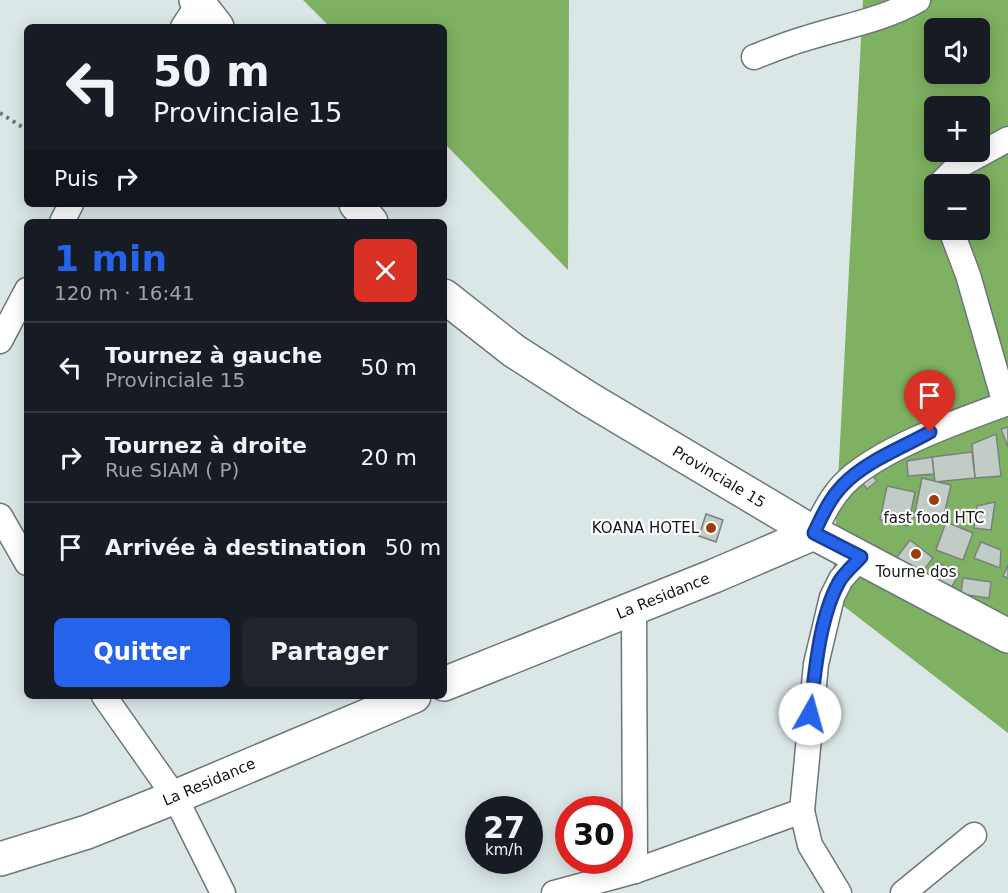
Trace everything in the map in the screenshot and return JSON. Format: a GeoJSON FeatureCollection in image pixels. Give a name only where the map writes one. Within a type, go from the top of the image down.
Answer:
{"type":"FeatureCollection","features":[{"type":"Feature","properties":{"kind":"street"},"geometry":{"type":"LineString","coordinates":[[754,57],[902,9],[918,0]]}},
{"type":"Feature","properties":{"kind":"street"},"geometry":{"type":"LineString","coordinates":[[950,174],[957,167],[1008,139]]}},
{"type":"Feature","properties":{"kind":"street"},"geometry":{"type":"LineString","coordinates":[[358,207],[368,219]]}},
{"type":"Feature","properties":{"kind":"street"},"geometry":{"type":"LineString","coordinates":[[814,533],[827,508],[843,485],[873,463],[930,432],[1007,404],[968,275],[955,240]]}},
{"type":"Feature","properties":{"kind":"street"},"geometry":{"type":"LineString","coordinates":[[0,341],[24,296]]}},
{"type":"Feature","properties":{"kind":"street","name":"Provinciale 15"},"geometry":{"type":"LineString","coordinates":[[447,298],[513,351],[589,399],[814,533],[1008,636]]}},
{"type":"Feature","properties":{"kind":"street"},"geometry":{"type":"LineString","coordinates":[[0,516],[24,558]]}},
{"type":"Feature","properties":{"kind":"street","name":"La Residance"},"geometry":{"type":"LineString","coordinates":[[447,683],[814,533]]}},
{"type":"Feature","properties":{"kind":"street"},"geometry":{"type":"LineString","coordinates":[[839,893],[810,845],[802,811],[810,714],[819,653],[832,597],[840,579],[861,557]]}},
{"type":"Feature","properties":{"kind":"street"},"geometry":{"type":"LineString","coordinates":[[634,608],[635,871]]}},
{"type":"Feature","properties":{"kind":"street"},"geometry":{"type":"LineString","coordinates":[[106,699],[175,797],[223,893]]}},
{"type":"Feature","properties":{"kind":"street","name":"La Residance"},"geometry":{"type":"LineString","coordinates":[[0,859],[87,832],[407,699]]}},
{"type":"Feature","properties":{"kind":"street"},"geometry":{"type":"LineString","coordinates":[[554,893],[635,871],[802,811]]}},
{"type":"Feature","properties":{"kind":"street"},"geometry":{"type":"LineString","coordinates":[[903,893],[974,835]]}},
{"type":"Feature","properties":{"kind":"path"},"geometry":{"type":"LineString","coordinates":[[0,113],[24,128]]}},
{"type":"Feature","properties":{"kind":"green space"},"geometry":{"type":"Polygon","coordinates":[[[303,0],[569,0],[568,270],[447,146],[447,24],[327,24],[303,0]]]}},
{"type":"Feature","properties":{"kind":"green space"},"geometry":{"type":"Polygon","coordinates":[[[863,0],[1008,0],[1008,733],[832,597],[863,0]]]}},
{"type":"Feature","properties":{"kind":"building"},"geometry":{"type":"Polygon","coordinates":[[[1008,427],[1008,447],[1001,429],[1008,427]]]}},
{"type":"Feature","properties":{"kind":"building"},"geometry":{"type":"Polygon","coordinates":[[[996,434],[1001,476],[975,478],[972,444],[996,434]]]}},
{"type":"Feature","properties":{"kind":"building"},"geometry":{"type":"Polygon","coordinates":[[[972,452],[975,478],[935,482],[932,457],[972,452]]]}},
{"type":"Feature","properties":{"kind":"building"},"geometry":{"type":"Polygon","coordinates":[[[932,457],[934,474],[908,476],[907,461],[932,457]]]}},
{"type":"Feature","properties":{"kind":"building"},"geometry":{"type":"Polygon","coordinates":[[[872,475],[877,481],[867,489],[861,481],[872,475]]]}},
{"type":"Feature","properties":{"kind":"building"},"geometry":{"type":"Polygon","coordinates":[[[922,478],[951,485],[942,523],[914,517],[922,478]]]}},
{"type":"Feature","properties":{"kind":"building"},"geometry":{"type":"Polygon","coordinates":[[[887,486],[915,492],[908,526],[880,520],[887,486]]]}},
{"type":"Feature","properties":{"kind":"building"},"geometry":{"type":"Polygon","coordinates":[[[995,502],[991,530],[974,528],[977,506],[995,502]]]}},
{"type":"Feature","properties":{"kind":"building","name":"KOANA HOTEL"},"geometry":{"type":"Polygon","coordinates":[[[706,514],[723,520],[716,542],[699,536],[706,514]]]}},
{"type":"Feature","properties":{"kind":"building"},"geometry":{"type":"Polygon","coordinates":[[[946,522],[973,533],[963,560],[936,550],[946,522]]]}},
{"type":"Feature","properties":{"kind":"building"},"geometry":{"type":"Polygon","coordinates":[[[910,540],[933,558],[920,575],[897,557],[910,540]]]}},
{"type":"Feature","properties":{"kind":"building"},"geometry":{"type":"Polygon","coordinates":[[[981,542],[1001,550],[1000,568],[974,558],[981,542]]]}},
{"type":"Feature","properties":{"kind":"building"},"geometry":{"type":"Polygon","coordinates":[[[937,562],[959,574],[951,588],[930,576],[937,562]]]}},
{"type":"Feature","properties":{"kind":"building"},"geometry":{"type":"Polygon","coordinates":[[[1008,565],[1008,578],[1003,576],[1008,565]]]}},
{"type":"Feature","properties":{"kind":"building"},"geometry":{"type":"Polygon","coordinates":[[[963,578],[991,582],[989,598],[961,594],[963,578]]]}},
{"type":"Feature","properties":{"kind":"place","name":"fast food HTC"},"geometry":{"type":"Point","coordinates":[934,500]}},
{"type":"Feature","properties":{"kind":"place","name":"KOANA HOTEL"},"geometry":{"type":"Point","coordinates":[711,528]}},
{"type":"Feature","properties":{"kind":"place","name":"Tourne dos"},"geometry":{"type":"Point","coordinates":[916,554]}},
{"type":"Feature","properties":{"kind":"route"},"geometry":{"type":"LineString","coordinates":[[810,714],[816,664],[832,597],[840,579],[861,557],[814,533],[827,508],[843,485],[873,463],[930,432]]}}]}
